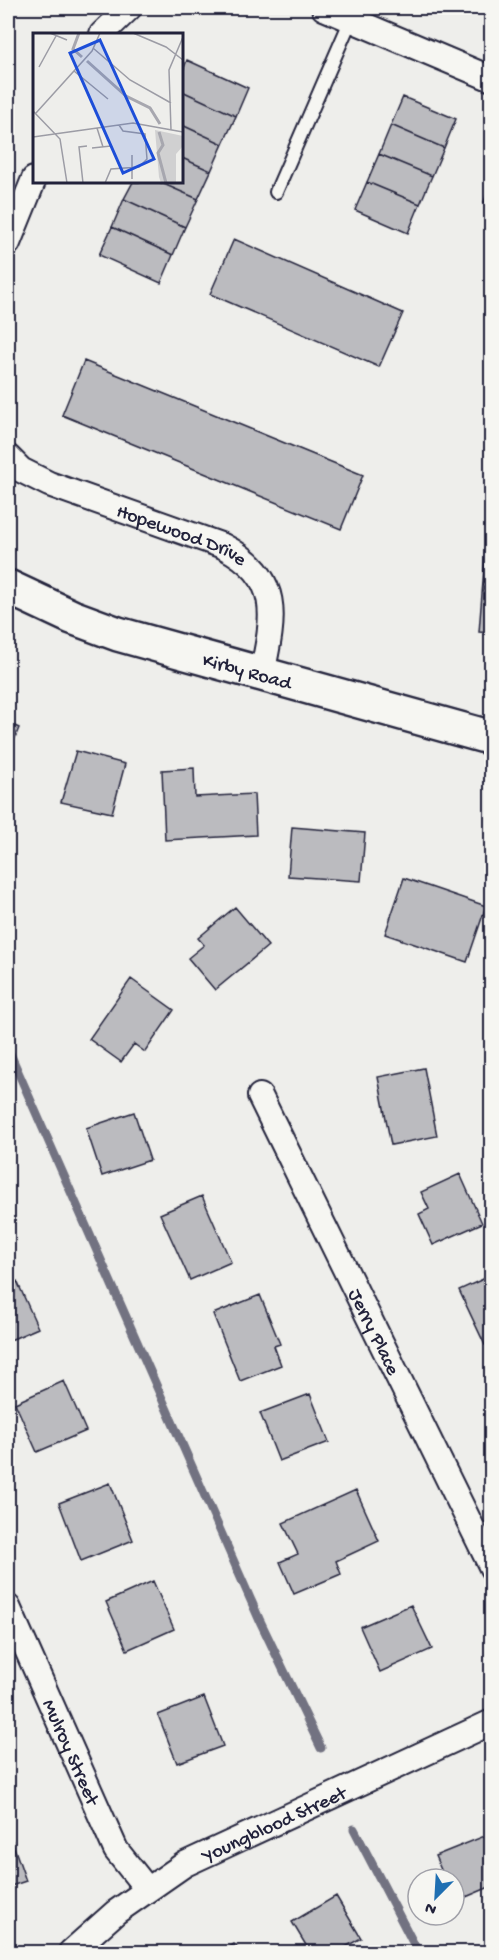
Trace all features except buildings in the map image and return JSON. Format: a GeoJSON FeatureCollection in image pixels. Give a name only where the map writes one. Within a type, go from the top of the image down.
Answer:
{"type":"FeatureCollection","features":[{"type":"Feature","properties":{"kind":"main road","name":"Kirby Road"},"geometry":{"type":"LineString","coordinates":[[8,587],[95,626],[492,738]]}},
{"type":"Feature","properties":{"kind":"street"},"geometry":{"type":"LineString","coordinates":[[103,33],[129,8]]}},
{"type":"Feature","properties":{"kind":"street"},"geometry":{"type":"LineString","coordinates":[[324,8],[353,13],[492,79]]}},
{"type":"Feature","properties":{"kind":"street"},"geometry":{"type":"LineString","coordinates":[[8,243],[33,181]]}},
{"type":"Feature","properties":{"kind":"street","name":"Hopewood Drive"},"geometry":{"type":"LineString","coordinates":[[8,457],[21,470],[49,484],[223,546],[239,555],[262,579],[271,603],[270,636],[262,674]]}},
{"type":"Feature","properties":{"kind":"street","name":"Jerry Place"},"geometry":{"type":"LineString","coordinates":[[260,1096],[492,1568]]}},
{"type":"Feature","properties":{"kind":"street","name":"Mulroy Street"},"geometry":{"type":"LineString","coordinates":[[8,1607],[116,1850],[147,1889]]}},
{"type":"Feature","properties":{"kind":"street","name":"Youngblood Street"},"geometry":{"type":"LineString","coordinates":[[71,1953],[116,1912],[185,1864],[492,1722]]}},
{"type":"Feature","properties":{"kind":"lane"},"geometry":{"type":"LineString","coordinates":[[276,192],[353,13]]}},
{"type":"Feature","properties":{"kind":"waterway"},"geometry":{"type":"LineString","coordinates":[[8,1049],[260,1621],[321,1748]]}},
{"type":"Feature","properties":{"kind":"waterway"},"geometry":{"type":"LineString","coordinates":[[354,1829],[418,1952]]}}]}
